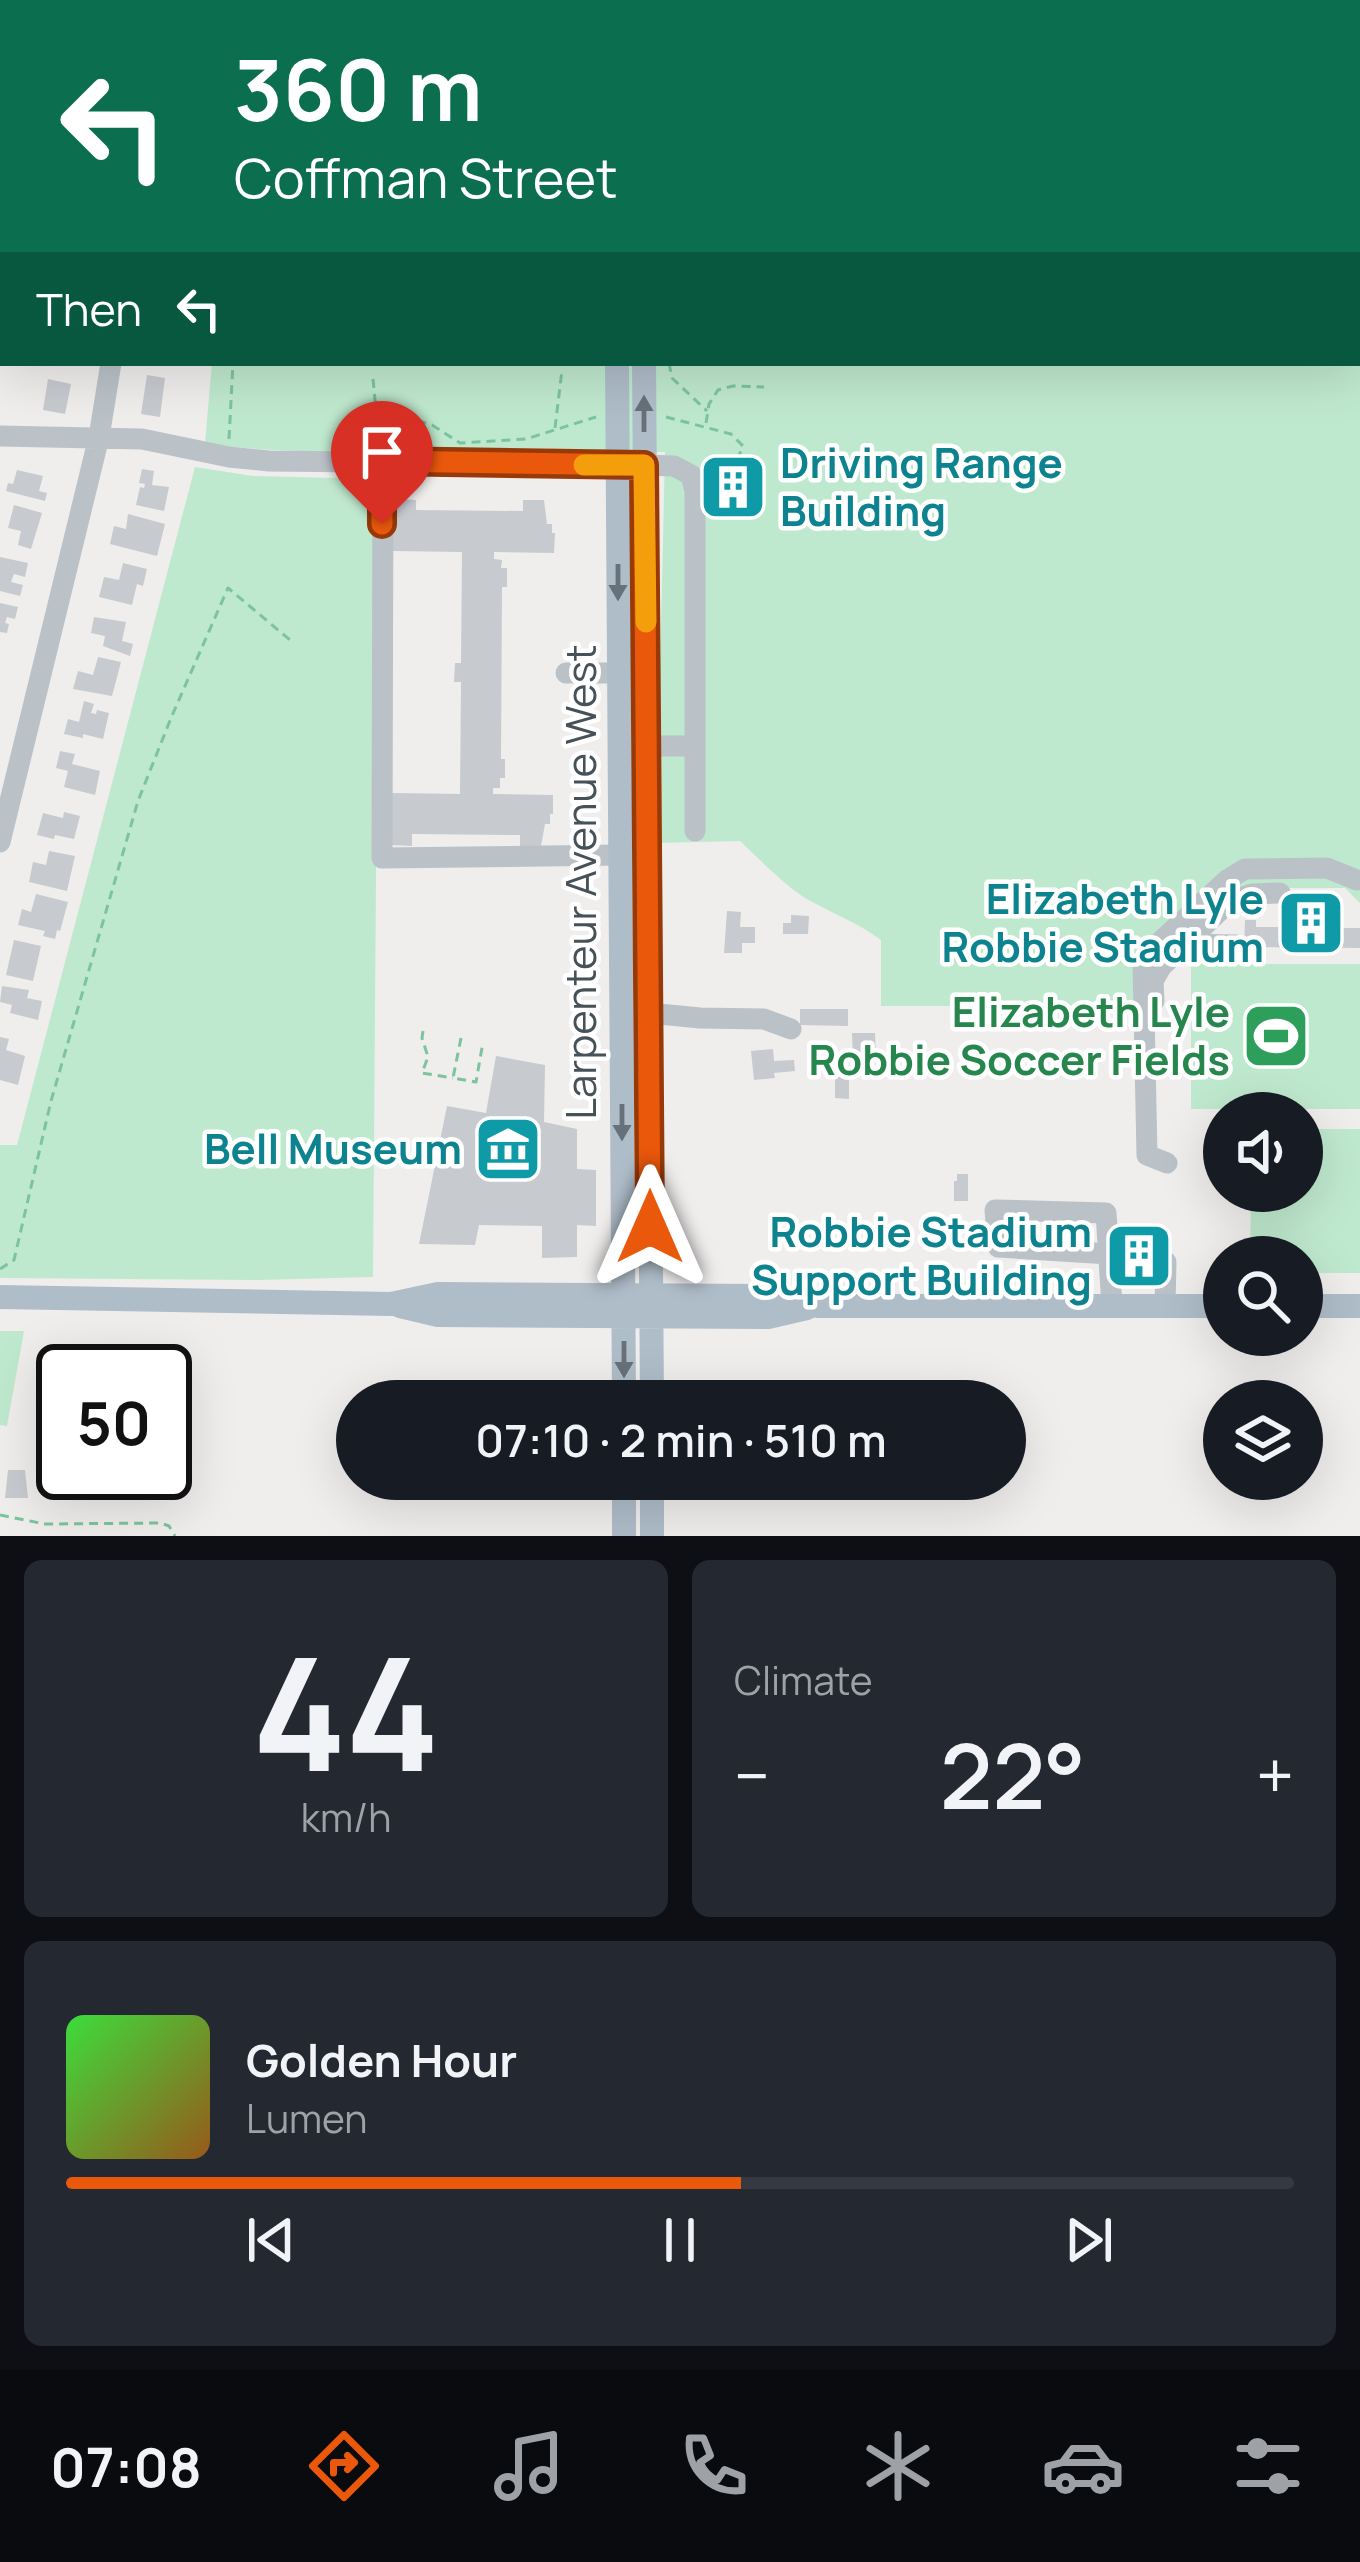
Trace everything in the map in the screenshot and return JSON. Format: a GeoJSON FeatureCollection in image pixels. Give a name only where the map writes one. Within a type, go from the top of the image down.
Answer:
{"type":"FeatureCollection","features":[{"type":"Feature","properties":{"kind":"main road","name":"Larpenteur Avenue West"},"geometry":{"type":"LineString","coordinates":[[617,366],[624,1380]]}},
{"type":"Feature","properties":{"kind":"main road","name":"Larpenteur Avenue West"},"geometry":{"type":"LineString","coordinates":[[644,366],[652,1380]]}},
{"type":"Feature","properties":{"kind":"main road"},"geometry":{"type":"LineString","coordinates":[[621,995],[649,1003]]}},
{"type":"Feature","properties":{"kind":"main road"},"geometry":{"type":"LineString","coordinates":[[0,1298],[392,1304],[438,1315],[768,1296],[818,1306],[1203,1306]]}},
{"type":"Feature","properties":{"kind":"main road"},"geometry":{"type":"LineString","coordinates":[[1323,1306],[1360,1306]]}},
{"type":"Feature","properties":{"kind":"main road"},"geometry":{"type":"LineString","coordinates":[[624,1500],[624,1536]]}},
{"type":"Feature","properties":{"kind":"main road"},"geometry":{"type":"LineString","coordinates":[[652,1500],[652,1536]]}},
{"type":"Feature","properties":{"kind":"street"},"geometry":{"type":"LineString","coordinates":[[0,842],[99,437],[111,366]]}},
{"type":"Feature","properties":{"kind":"street"},"geometry":{"type":"LineString","coordinates":[[0,436],[142,439],[269,461],[644,465],[674,466],[691,475],[695,491],[695,831]]}},
{"type":"Feature","properties":{"kind":"street"},"geometry":{"type":"LineString","coordinates":[[382,461],[382,859],[620,855]]}},
{"type":"Feature","properties":{"kind":"street"},"geometry":{"type":"LineString","coordinates":[[566,673],[619,674]]}},
{"type":"Feature","properties":{"kind":"street"},"geometry":{"type":"LineString","coordinates":[[646,746],[695,746]]}},
{"type":"Feature","properties":{"kind":"street"},"geometry":{"type":"LineString","coordinates":[[1280,893],[1252,894],[1229,902],[1161,967],[1154,981],[1154,1128],[1156,1148],[1167,1161],[1147,1155],[1143,964],[1147,954],[1245,869],[1328,868],[1357,880]]}},
{"type":"Feature","properties":{"kind":"street"},"geometry":{"type":"LineString","coordinates":[[1185,944],[1237,945]]}},
{"type":"Feature","properties":{"kind":"street"},"geometry":{"type":"LineString","coordinates":[[649,1003],[700,1018],[764,1018],[791,1029]]}},
{"type":"Feature","properties":{"kind":"street"},"geometry":{"type":"LineString","coordinates":[[1108,1254],[998,1247],[995,1210],[1106,1213],[1112,1306]]}},
{"type":"Feature","properties":{"kind":"street"},"geometry":{"type":"LineString","coordinates":[[1165,1306],[1166,1262]]}},
{"type":"Feature","properties":{"kind":"path"},"geometry":{"type":"LineString","coordinates":[[229,457],[233,366]]}},
{"type":"Feature","properties":{"kind":"path"},"geometry":{"type":"LineString","coordinates":[[670,366],[672,378],[708,412]]}},
{"type":"Feature","properties":{"kind":"path"},"geometry":{"type":"LineString","coordinates":[[555,429],[562,370]]}},
{"type":"Feature","properties":{"kind":"path"},"geometry":{"type":"LineString","coordinates":[[374,380],[376,410],[386,417],[432,425],[460,443],[526,439],[604,416]]}},
{"type":"Feature","properties":{"kind":"path"},"geometry":{"type":"LineString","coordinates":[[706,425],[718,390],[764,387]]}},
{"type":"Feature","properties":{"kind":"path"},"geometry":{"type":"LineString","coordinates":[[666,417],[731,434],[743,446],[736,464],[695,491]]}},
{"type":"Feature","properties":{"kind":"path"},"geometry":{"type":"LineString","coordinates":[[0,1269],[14,1260],[51,1101],[138,801],[228,588],[290,640]]}},
{"type":"Feature","properties":{"kind":"path"},"geometry":{"type":"LineString","coordinates":[[423,1031],[428,1057],[422,1073],[476,1082],[483,1042]]}},
{"type":"Feature","properties":{"kind":"path"},"geometry":{"type":"LineString","coordinates":[[453,1078],[461,1038]]}},
{"type":"Feature","properties":{"kind":"path"},"geometry":{"type":"LineString","coordinates":[[0,1515],[45,1524],[161,1523],[170,1526],[175,1536]]}},
{"type":"Feature","properties":{"kind":"green space"},"geometry":{"type":"Polygon","coordinates":[[[212,366],[1360,366],[1360,903],[1345,888],[1230,888],[1134,1006],[881,1006],[881,940],[805,898],[740,841],[656,843],[665,452],[315,451],[205,443],[212,366]]]}},
{"type":"Feature","properties":{"kind":"green space"},"geometry":{"type":"Polygon","coordinates":[[[195,467],[253,476],[379,479],[373,1277],[0,1278],[0,1145],[17,1145],[195,467]]]}},
{"type":"Feature","properties":{"kind":"green space","name":"Elizabeth Lyle Robbie Soccer Fields"},"geometry":{"type":"Polygon","coordinates":[[[1191,964],[1360,964],[1360,1109],[1323,1109],[1323,1092],[1203,1092],[1203,1109],[1191,1109],[1191,964]]]}},
{"type":"Feature","properties":{"kind":"green space","name":"Elizabeth Lyle Robbie Soccer Fields"},"geometry":{"type":"Polygon","coordinates":[[[1323,1129],[1360,1129],[1360,1273],[1323,1273],[1323,1236],[1250,1236],[1251,1212],[1323,1212],[1323,1129]]]}},
{"type":"Feature","properties":{"kind":"green space"},"geometry":{"type":"Polygon","coordinates":[[[0,1331],[24,1331],[7,1426],[0,1425],[0,1331]]]}},
{"type":"Feature","properties":{"kind":"building"},"geometry":{"type":"Polygon","coordinates":[[[147,375],[165,378],[160,417],[141,414],[147,375]]]}},
{"type":"Feature","properties":{"kind":"building"},"geometry":{"type":"Polygon","coordinates":[[[48,379],[71,384],[65,414],[43,410],[48,379]]]}},
{"type":"Feature","properties":{"kind":"building"},"geometry":{"type":"Polygon","coordinates":[[[142,469],[154,471],[152,485],[169,487],[164,511],[136,505],[145,484],[139,483],[142,469]]]}},
{"type":"Feature","properties":{"kind":"building"},"geometry":{"type":"Polygon","coordinates":[[[17,470],[43,476],[39,491],[47,493],[45,501],[6,491],[17,470]]]}},
{"type":"Feature","properties":{"kind":"building","name":"Driving Range Building"},"geometry":{"type":"Polygon","coordinates":[[[738,470],[750,490],[728,503],[716,483],[738,470]]]}},
{"type":"Feature","properties":{"kind":"building"},"geometry":{"type":"Polygon","coordinates":[[[393,499],[416,500],[416,510],[523,511],[523,500],[544,500],[547,524],[552,524],[555,533],[554,553],[494,552],[494,559],[502,560],[501,568],[507,568],[507,587],[502,587],[501,759],[505,759],[505,778],[500,778],[500,788],[493,788],[493,794],[553,795],[553,814],[550,824],[545,824],[541,846],[520,846],[520,835],[412,834],[412,846],[391,845],[391,793],[460,794],[461,682],[454,682],[455,663],[461,663],[462,552],[393,551],[393,499]]]}},
{"type":"Feature","properties":{"kind":"building"},"geometry":{"type":"Polygon","coordinates":[[[14,505],[42,513],[31,549],[18,545],[21,531],[8,528],[14,505]]]}},
{"type":"Feature","properties":{"kind":"building"},"geometry":{"type":"Polygon","coordinates":[[[128,514],[165,524],[157,556],[110,544],[114,526],[126,529],[128,514]]]}},
{"type":"Feature","properties":{"kind":"building"},"geometry":{"type":"Polygon","coordinates":[[[0,557],[28,563],[25,577],[14,574],[11,582],[23,585],[20,596],[0,591],[0,557]]]}},
{"type":"Feature","properties":{"kind":"building"},"geometry":{"type":"Polygon","coordinates":[[[123,563],[147,569],[132,605],[99,597],[104,577],[119,580],[123,563]]]}},
{"type":"Feature","properties":{"kind":"building"},"geometry":{"type":"Polygon","coordinates":[[[0,603],[18,607],[15,619],[7,617],[7,633],[0,632],[0,603]]]}},
{"type":"Feature","properties":{"kind":"building"},"geometry":{"type":"Polygon","coordinates":[[[94,617],[126,622],[122,641],[133,644],[130,656],[103,646],[105,636],[91,633],[94,617]]]}},
{"type":"Feature","properties":{"kind":"building"},"geometry":{"type":"Polygon","coordinates":[[[98,657],[121,662],[112,696],[73,689],[78,671],[93,675],[98,657]]]}},
{"type":"Feature","properties":{"kind":"building"},"geometry":{"type":"Polygon","coordinates":[[[84,701],[94,704],[91,713],[109,713],[103,739],[64,734],[68,719],[79,722],[84,701]]]}},
{"type":"Feature","properties":{"kind":"building"},"geometry":{"type":"Polygon","coordinates":[[[60,751],[75,754],[72,764],[100,771],[95,795],[64,787],[68,771],[56,768],[60,751]]]}},
{"type":"Feature","properties":{"kind":"building"},"geometry":{"type":"Polygon","coordinates":[[[64,812],[80,816],[74,839],[37,835],[43,813],[63,818],[64,812]]]}},
{"type":"Feature","properties":{"kind":"building"},"geometry":{"type":"Polygon","coordinates":[[[49,851],[75,856],[67,891],[29,882],[33,862],[46,865],[49,851]]]}},
{"type":"Feature","properties":{"kind":"building"},"geometry":{"type":"Polygon","coordinates":[[[36,894],[68,902],[55,939],[43,936],[45,931],[18,925],[22,909],[31,912],[36,894]]]}},
{"type":"Feature","properties":{"kind":"building","name":"Elizabeth Lyle Robbie Stadium"},"geometry":{"type":"Polygon","coordinates":[[[1293,900],[1334,900],[1334,907],[1342,907],[1342,928],[1360,928],[1360,948],[1244,947],[1245,920],[1256,920],[1256,927],[1280,927],[1280,913],[1293,913],[1293,900]]]}},
{"type":"Feature","properties":{"kind":"building"},"geometry":{"type":"Polygon","coordinates":[[[727,911],[741,912],[740,927],[755,927],[755,943],[742,943],[742,953],[724,953],[727,911]]]}},
{"type":"Feature","properties":{"kind":"building"},"geometry":{"type":"Polygon","coordinates":[[[791,915],[809,916],[808,934],[783,934],[783,923],[791,923],[791,915]]]}},
{"type":"Feature","properties":{"kind":"building"},"geometry":{"type":"Polygon","coordinates":[[[14,940],[41,946],[33,981],[6,975],[14,940]]]}},
{"type":"Feature","properties":{"kind":"building"},"geometry":{"type":"Polygon","coordinates":[[[2,986],[29,990],[27,998],[42,1001],[38,1020],[10,1013],[12,1005],[0,1002],[2,986]]]}},
{"type":"Feature","properties":{"kind":"building"},"geometry":{"type":"Polygon","coordinates":[[[800,1009],[848,1009],[848,1026],[800,1025],[800,1009]]]}},
{"type":"Feature","properties":{"kind":"building"},"geometry":{"type":"Polygon","coordinates":[[[852,1033],[875,1033],[876,1060],[853,1061],[852,1033]]]}},
{"type":"Feature","properties":{"kind":"building"},"geometry":{"type":"Polygon","coordinates":[[[0,1037],[9,1039],[6,1050],[25,1056],[18,1085],[0,1080],[0,1037]]]}},
{"type":"Feature","properties":{"kind":"building"},"geometry":{"type":"Polygon","coordinates":[[[773,1049],[774,1061],[794,1060],[795,1071],[754,1080],[751,1051],[773,1049]]]}},
{"type":"Feature","properties":{"kind":"building","name":"Bell Museum"},"geometry":{"type":"Polygon","coordinates":[[[496,1056],[545,1065],[544,1122],[577,1129],[577,1169],[596,1170],[596,1226],[577,1225],[577,1257],[542,1258],[542,1226],[479,1225],[475,1245],[419,1244],[447,1106],[486,1113],[496,1056]]]}},
{"type":"Feature","properties":{"kind":"building"},"geometry":{"type":"Polygon","coordinates":[[[835,1075],[849,1075],[849,1099],[835,1098],[835,1075]]]}},
{"type":"Feature","properties":{"kind":"building"},"geometry":{"type":"Polygon","coordinates":[[[957,1174],[968,1174],[968,1201],[954,1201],[957,1174]]]}},
{"type":"Feature","properties":{"kind":"building","name":"Robbie Stadium Support Building"},"geometry":{"type":"Polygon","coordinates":[[[1126,1248],[1152,1248],[1152,1263],[1126,1263],[1126,1248]]]}},
{"type":"Feature","properties":{"kind":"building"},"geometry":{"type":"Polygon","coordinates":[[[8,1470],[25,1470],[28,1498],[5,1498],[8,1470]]]}},
{"type":"Feature","properties":{"kind":"slow traffic"},"geometry":{"type":"LineString","coordinates":[[584,465],[644,465],[646,622]]}},
{"type":"Feature","properties":{"kind":"place","name":"Driving Range Building"},"geometry":{"type":"Point","coordinates":[733,487]}},
{"type":"Feature","properties":{"kind":"place","name":"Elizabeth Lyle Robbie Stadium"},"geometry":{"type":"Point","coordinates":[1311,923]}},
{"type":"Feature","properties":{"kind":"place","name":"Elizabeth Lyle Robbie Soccer Fields"},"geometry":{"type":"Point","coordinates":[1276,1036]}},
{"type":"Feature","properties":{"kind":"place","name":"Bell Museum"},"geometry":{"type":"Point","coordinates":[508,1149]}},
{"type":"Feature","properties":{"kind":"place","name":"Robbie Stadium Support Building"},"geometry":{"type":"Point","coordinates":[1139,1256]}},
{"type":"Feature","properties":{"kind":"route"},"geometry":{"type":"LineString","coordinates":[[382,524],[382,461],[644,465],[650,1227]]}}]}
